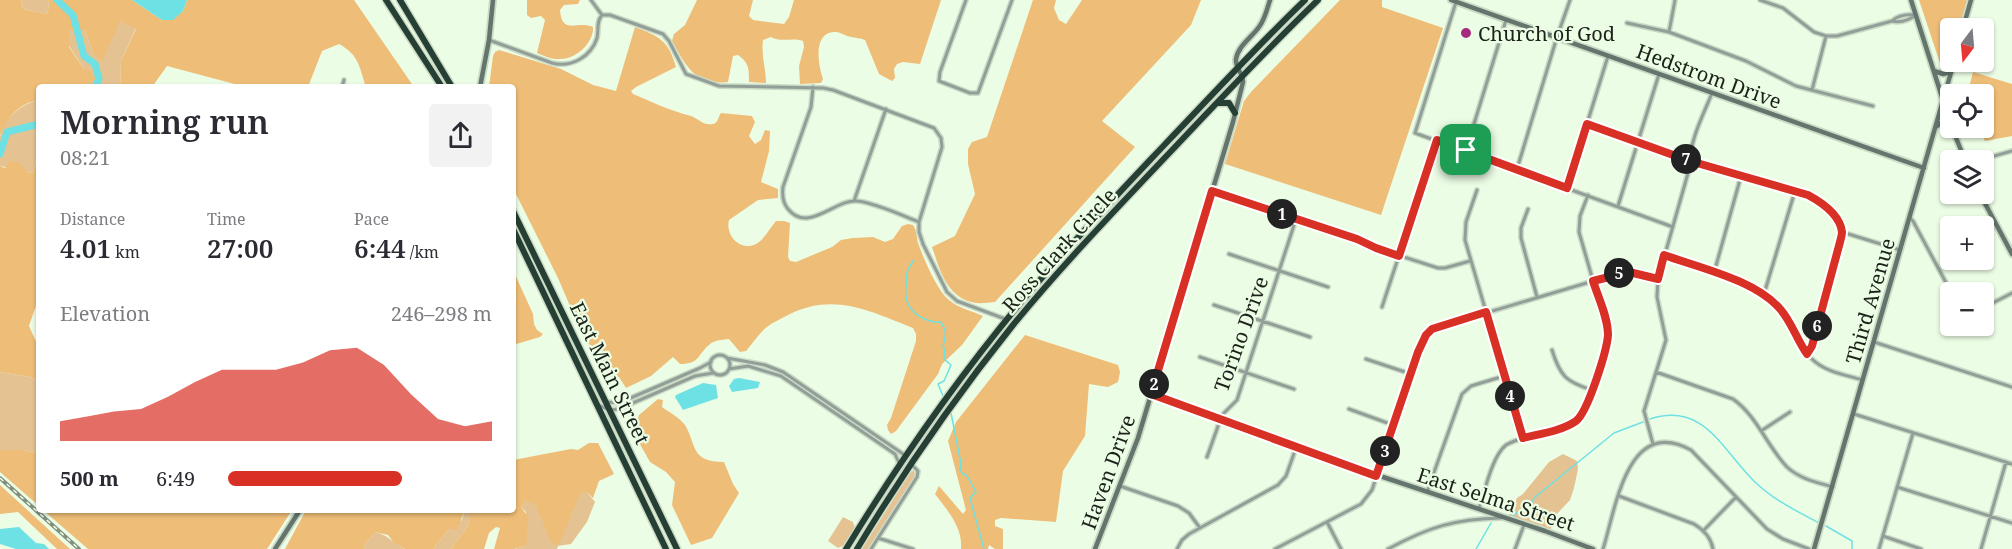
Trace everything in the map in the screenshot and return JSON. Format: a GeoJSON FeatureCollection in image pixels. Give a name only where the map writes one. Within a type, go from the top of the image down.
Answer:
{"type":"FeatureCollection","features":[{"type":"Feature","properties":{"kind":"highway"},"geometry":{"type":"LineString","coordinates":[[386,0],[440,84]]}},
{"type":"Feature","properties":{"kind":"highway"},"geometry":{"type":"LineString","coordinates":[[400,0],[450,84]]}},
{"type":"Feature","properties":{"kind":"highway","name":"Ross Clark Circle"},"geometry":{"type":"LineString","coordinates":[[846,549],[908,453],[1007,319],[1055,262],[1237,68],[1305,0]]}},
{"type":"Feature","properties":{"kind":"highway","name":"Ross Clark Circle"},"geometry":{"type":"LineString","coordinates":[[857,549],[911,464],[964,389],[1014,325],[1062,268],[1159,164],[1318,0]]}},
{"type":"Feature","properties":{"kind":"highway"},"geometry":{"type":"LineString","coordinates":[[1217,103],[1229,103],[1235,113]]}},
{"type":"Feature","properties":{"kind":"highway"},"geometry":{"type":"LineString","coordinates":[[1153,158],[1159,164]]}},
{"type":"Feature","properties":{"kind":"highway","name":"East Main Street"},"geometry":{"type":"LineString","coordinates":[[516,217],[677,549]]}},
{"type":"Feature","properties":{"kind":"highway","name":"East Main Street"},"geometry":{"type":"LineString","coordinates":[[516,235],[666,549]]}},
{"type":"Feature","properties":{"kind":"highway"},"geometry":{"type":"LineString","coordinates":[[1055,262],[1062,268]]}},
{"type":"Feature","properties":{"kind":"highway"},"geometry":{"type":"LineString","coordinates":[[908,453],[911,464]]}},
{"type":"Feature","properties":{"kind":"highway"},"geometry":{"type":"LineString","coordinates":[[906,472],[908,453]]}},
{"type":"Feature","properties":{"kind":"street"},"geometry":{"type":"LineString","coordinates":[[481,84],[489,40],[493,0]]}},
{"type":"Feature","properties":{"kind":"street"},"geometry":{"type":"LineString","coordinates":[[591,0],[602,15]]}},
{"type":"Feature","properties":{"kind":"street"},"geometry":{"type":"LineString","coordinates":[[966,0],[939,81],[970,93],[978,93],[1012,0]]}},
{"type":"Feature","properties":{"kind":"street"},"geometry":{"type":"LineString","coordinates":[[1243,76],[1237,68],[1238,52],[1262,24],[1270,0]]}},
{"type":"Feature","properties":{"kind":"street"},"geometry":{"type":"LineString","coordinates":[[1516,169],[1570,0]]}},
{"type":"Feature","properties":{"kind":"street"},"geometry":{"type":"LineString","coordinates":[[1669,33],[1675,0]]}},
{"type":"Feature","properties":{"kind":"street"},"geometry":{"type":"LineString","coordinates":[[1760,0],[1783,8],[1814,32],[1826,36],[1837,36],[1896,18],[1916,15]]}},
{"type":"Feature","properties":{"kind":"street"},"geometry":{"type":"LineString","coordinates":[[1911,0],[1940,92]]}},
{"type":"Feature","properties":{"kind":"street"},"geometry":{"type":"LineString","coordinates":[[1966,18],[1971,0]]}},
{"type":"Feature","properties":{"kind":"street"},"geometry":{"type":"LineString","coordinates":[[1454,1],[1415,133],[1673,227]]}},
{"type":"Feature","properties":{"kind":"street","name":"Hedstrom Drive"},"geometry":{"type":"LineString","coordinates":[[1454,1],[1924,168]]}},
{"type":"Feature","properties":{"kind":"street"},"geometry":{"type":"LineString","coordinates":[[489,40],[556,64],[571,63],[586,56],[592,49],[597,37],[598,19],[607,14],[660,33],[669,41],[686,74],[713,85],[813,87],[833,90],[932,126],[941,138],[941,150],[920,222],[923,244],[947,292],[957,301],[1007,319],[1014,325]]}},
{"type":"Feature","properties":{"kind":"street"},"geometry":{"type":"LineString","coordinates":[[1466,150],[1506,20]]}},
{"type":"Feature","properties":{"kind":"street"},"geometry":{"type":"LineString","coordinates":[[1627,23],[1669,33],[1756,65],[1796,86],[1873,106]]}},
{"type":"Feature","properties":{"kind":"street"},"geometry":{"type":"LineString","coordinates":[[1812,90],[1826,36]]}},
{"type":"Feature","properties":{"kind":"street"},"geometry":{"type":"LineString","coordinates":[[1567,188],[1608,56]]}},
{"type":"Feature","properties":{"kind":"street"},"geometry":{"type":"LineString","coordinates":[[1934,71],[1943,74],[1951,72]]}},
{"type":"Feature","properties":{"kind":"street","name":"Third Avenue"},"geometry":{"type":"LineString","coordinates":[[1948,84],[1951,72]]}},
{"type":"Feature","properties":{"kind":"street"},"geometry":{"type":"LineString","coordinates":[[1618,206],[1659,74]]}},
{"type":"Feature","properties":{"kind":"street","name":"Haven Drive"},"geometry":{"type":"LineString","coordinates":[[1095,549],[1135,447],[1235,113],[1243,76]]}},
{"type":"Feature","properties":{"kind":"street"},"geometry":{"type":"LineString","coordinates":[[343,84],[344,80]]}},
{"type":"Feature","properties":{"kind":"street"},"geometry":{"type":"LineString","coordinates":[[813,87],[811,108],[783,187],[784,202],[790,212],[804,218],[814,217],[854,201],[865,202],[920,222]]}},
{"type":"Feature","properties":{"kind":"street"},"geometry":{"type":"LineString","coordinates":[[1653,444],[1644,411],[1666,340],[1656,297],[1658,279],[1690,161],[1695,134],[1712,93]]}},
{"type":"Feature","properties":{"kind":"street"},"geometry":{"type":"LineString","coordinates":[[854,201],[886,109]]}},
{"type":"Feature","properties":{"kind":"street","name":"Third Avenue"},"geometry":{"type":"LineString","coordinates":[[1814,549],[1940,112]]}},
{"type":"Feature","properties":{"kind":"street"},"geometry":{"type":"LineString","coordinates":[[1587,124],[1690,161],[1808,195],[1823,204],[1834,217],[1842,232],[1812,346],[1807,354]]}},
{"type":"Feature","properties":{"kind":"street"},"geometry":{"type":"LineString","coordinates":[[1935,129],[1940,124]]}},
{"type":"Feature","properties":{"kind":"street"},"geometry":{"type":"LineString","coordinates":[[1382,307],[1437,140]]}},
{"type":"Feature","properties":{"kind":"street"},"geometry":{"type":"LineString","coordinates":[[1994,156],[2012,151]]}},
{"type":"Feature","properties":{"kind":"street"},"geometry":{"type":"LineString","coordinates":[[1714,273],[1742,176]]}},
{"type":"Feature","properties":{"kind":"street"},"geometry":{"type":"LineString","coordinates":[[1477,190],[1465,230],[1465,240],[1523,438]]}},
{"type":"Feature","properties":{"kind":"street"},"geometry":{"type":"LineString","coordinates":[[1212,191],[1438,268],[1470,261]]}},
{"type":"Feature","properties":{"kind":"street"},"geometry":{"type":"LineString","coordinates":[[1764,294],[1795,191]]}},
{"type":"Feature","properties":{"kind":"street"},"geometry":{"type":"LineString","coordinates":[[1479,510],[1500,452],[1508,444],[1568,425],[1577,420],[1586,408],[1608,333],[1578,224],[1588,195]]}},
{"type":"Feature","properties":{"kind":"street"},"geometry":{"type":"LineString","coordinates":[[1985,204],[2012,254]]}},
{"type":"Feature","properties":{"kind":"street"},"geometry":{"type":"LineString","coordinates":[[1528,209],[1521,228],[1521,238],[1538,297]]}},
{"type":"Feature","properties":{"kind":"street"},"geometry":{"type":"LineString","coordinates":[[1910,218],[1946,282]]}},
{"type":"Feature","properties":{"kind":"street","name":"Torino Drive"},"geometry":{"type":"LineString","coordinates":[[1207,457],[1224,411],[1237,399],[1296,219]]}},
{"type":"Feature","properties":{"kind":"street"},"geometry":{"type":"LineString","coordinates":[[1842,232],[1900,250]]}},
{"type":"Feature","properties":{"kind":"street"},"geometry":{"type":"LineString","coordinates":[[1229,254],[1328,287]]}},
{"type":"Feature","properties":{"kind":"street"},"geometry":{"type":"LineString","coordinates":[[1664,255],[1740,282],[1764,294],[1781,310],[1812,359],[1827,369],[1863,380]]}},
{"type":"Feature","properties":{"kind":"street"},"geometry":{"type":"LineString","coordinates":[[1275,549],[1364,501],[1372,490],[1422,342],[1432,329],[1629,272],[1658,279]]}},
{"type":"Feature","properties":{"kind":"street"},"geometry":{"type":"LineString","coordinates":[[1994,302],[2012,293]]}},
{"type":"Feature","properties":{"kind":"street"},"geometry":{"type":"LineString","coordinates":[[1214,305],[1310,337]]}},
{"type":"Feature","properties":{"kind":"street"},"geometry":{"type":"LineString","coordinates":[[1874,342],[2012,387]]}},
{"type":"Feature","properties":{"kind":"street"},"geometry":{"type":"LineString","coordinates":[[1552,350],[1565,378],[1592,390]]}},
{"type":"Feature","properties":{"kind":"street"},"geometry":{"type":"LineString","coordinates":[[605,401],[613,404],[626,400],[700,368],[718,356],[765,365],[793,377],[908,453]]}},
{"type":"Feature","properties":{"kind":"street"},"geometry":{"type":"LineString","coordinates":[[1200,357],[1294,388]]}},
{"type":"Feature","properties":{"kind":"street"},"geometry":{"type":"LineString","coordinates":[[727,358],[730,364],[729,369]]}},
{"type":"Feature","properties":{"kind":"street"},"geometry":{"type":"LineString","coordinates":[[1366,358],[1411,374]]}},
{"type":"Feature","properties":{"kind":"street"},"geometry":{"type":"LineString","coordinates":[[711,362],[710,369],[713,373]]}},
{"type":"Feature","properties":{"kind":"street"},"geometry":{"type":"LineString","coordinates":[[596,404],[610,410],[619,409],[695,376],[713,373],[722,375],[729,369],[748,366],[781,376],[895,454],[900,465]]}},
{"type":"Feature","properties":{"kind":"street"},"geometry":{"type":"LineString","coordinates":[[1656,372],[1733,399],[1742,405],[1782,463],[1793,473],[1833,486]]}},
{"type":"Feature","properties":{"kind":"street"},"geometry":{"type":"LineString","coordinates":[[1427,492],[1462,394],[1471,386],[1504,376]]}},
{"type":"Feature","properties":{"kind":"street","name":"East Selma Street"},"geometry":{"type":"LineString","coordinates":[[1151,394],[1296,448],[1593,549]]}},
{"type":"Feature","properties":{"kind":"street"},"geometry":{"type":"LineString","coordinates":[[614,419],[619,409]]}},
{"type":"Feature","properties":{"kind":"street"},"geometry":{"type":"LineString","coordinates":[[1349,410],[1394,425]]}},
{"type":"Feature","properties":{"kind":"street"},"geometry":{"type":"LineString","coordinates":[[1761,431],[1790,411]]}},
{"type":"Feature","properties":{"kind":"street"},"geometry":{"type":"LineString","coordinates":[[1853,414],[2012,464]]}},
{"type":"Feature","properties":{"kind":"street"},"geometry":{"type":"LineString","coordinates":[[1879,549],[1913,432]]}},
{"type":"Feature","properties":{"kind":"street"},"geometry":{"type":"LineString","coordinates":[[1603,549],[1629,466],[1639,453],[1653,444],[1669,443],[1691,450],[1774,535],[1809,549]]}},
{"type":"Feature","properties":{"kind":"street"},"geometry":{"type":"LineString","coordinates":[[1177,549],[1184,538],[1278,485],[1286,476],[1296,448]]}},
{"type":"Feature","properties":{"kind":"street"},"geometry":{"type":"LineString","coordinates":[[1981,549],[2006,462]]}},
{"type":"Feature","properties":{"kind":"street"},"geometry":{"type":"LineString","coordinates":[[871,549],[917,477],[918,471],[911,464]]}},
{"type":"Feature","properties":{"kind":"street"},"geometry":{"type":"LineString","coordinates":[[1120,486],[1178,506],[1189,513],[1200,528]]}},
{"type":"Feature","properties":{"kind":"street"},"geometry":{"type":"LineString","coordinates":[[1897,488],[2012,523]]}},
{"type":"Feature","properties":{"kind":"street"},"geometry":{"type":"LineString","coordinates":[[1619,496],[1694,524],[1709,536],[1713,549]]}},
{"type":"Feature","properties":{"kind":"street"},"geometry":{"type":"LineString","coordinates":[[1704,530],[1736,496]]}},
{"type":"Feature","properties":{"kind":"street"},"geometry":{"type":"LineString","coordinates":[[275,549],[298,513]]}},
{"type":"Feature","properties":{"kind":"street"},"geometry":{"type":"LineString","coordinates":[[1388,549],[1426,529],[1444,524],[1463,520],[1503,518]]}},
{"type":"Feature","properties":{"kind":"street"},"geometry":{"type":"LineString","coordinates":[[1326,522],[1341,549]]}},
{"type":"Feature","properties":{"kind":"street"},"geometry":{"type":"LineString","coordinates":[[1515,549],[1524,525]]}},
{"type":"Feature","properties":{"kind":"street"},"geometry":{"type":"LineString","coordinates":[[1883,536],[1921,549]]}},
{"type":"Feature","properties":{"kind":"street"},"geometry":{"type":"LineString","coordinates":[[878,538],[913,549]]}},
{"type":"Feature","properties":{"kind":"street"},"geometry":{"type":"LineString","coordinates":[[1576,549],[1578,543]]}},
{"type":"Feature","properties":{"kind":"shaded area"},"geometry":{"type":"Polygon","coordinates":[[[0,0],[21,0],[23,9],[47,14],[48,0],[132,0],[162,20],[172,20],[183,11],[187,0],[354,0],[412,84],[365,84],[360,67],[351,52],[339,44],[322,51],[309,84],[235,84],[167,66],[154,84],[120,84],[121,61],[136,29],[120,21],[102,61],[93,53],[85,30],[69,30],[69,47],[84,69],[91,71],[95,80],[92,84],[36,84],[36,101],[26,104],[15,112],[0,135],[0,0]]]}},
{"type":"Feature","properties":{"kind":"shaded area"},"geometry":{"type":"Polygon","coordinates":[[[21,0],[48,0],[47,14],[23,9],[21,0]]]}},
{"type":"Feature","properties":{"kind":"shaded area"},"geometry":{"type":"Polygon","coordinates":[[[527,0],[580,0],[578,4],[564,5],[560,10],[561,18],[567,25],[593,27],[591,39],[578,53],[567,58],[548,58],[537,53],[545,20],[541,16],[531,18],[527,15],[527,0]]]}},
{"type":"Feature","properties":{"kind":"shaded area"},"geometry":{"type":"Polygon","coordinates":[[[697,0],[753,0],[749,16],[753,20],[784,24],[789,17],[794,0],[941,0],[920,64],[903,62],[897,64],[894,69],[895,78],[892,81],[879,74],[865,40],[837,32],[829,33],[820,42],[819,57],[823,79],[821,83],[800,84],[799,66],[804,47],[803,41],[779,40],[771,37],[763,40],[766,83],[749,82],[748,66],[738,55],[733,56],[728,82],[707,81],[699,77],[687,66],[672,41],[674,34],[685,25],[697,0]]]}},
{"type":"Feature","properties":{"kind":"shaded area"},"geometry":{"type":"Polygon","coordinates":[[[1033,0],[1056,0],[1054,8],[1059,20],[1066,24],[1082,0],[1201,0],[1191,25],[1102,121],[1135,147],[995,302],[976,303],[958,296],[951,290],[932,247],[955,236],[975,194],[968,164],[968,149],[972,142],[987,137],[1033,0]]]}},
{"type":"Feature","properties":{"kind":"shaded area"},"geometry":{"type":"Polygon","coordinates":[[[1340,0],[1382,0],[1382,7],[1443,28],[1381,215],[1225,164],[1244,101],[1340,0]]]}},
{"type":"Feature","properties":{"kind":"shaded area"},"geometry":{"type":"Polygon","coordinates":[[[1919,0],[1967,0],[1962,18],[1940,18],[1940,63],[1919,0]]]}},
{"type":"Feature","properties":{"kind":"shaded area"},"geometry":{"type":"Polygon","coordinates":[[[120,21],[136,28],[121,61],[120,84],[92,84],[95,80],[84,69],[69,46],[69,30],[85,30],[93,53],[120,21]]]}},
{"type":"Feature","properties":{"kind":"shaded area"},"geometry":{"type":"Polygon","coordinates":[[[635,27],[651,33],[662,41],[670,51],[676,67],[636,87],[631,91],[633,94],[707,124],[716,122],[721,113],[752,116],[755,122],[749,136],[755,144],[761,140],[765,130],[770,131],[769,151],[761,182],[778,189],[778,198],[758,200],[729,220],[729,231],[739,244],[750,246],[756,244],[776,221],[784,221],[790,223],[788,257],[790,261],[796,262],[832,247],[841,240],[873,237],[885,242],[893,239],[902,226],[913,225],[927,265],[944,295],[957,305],[983,316],[962,345],[942,364],[938,374],[896,431],[891,434],[887,425],[916,341],[916,334],[913,328],[851,306],[821,305],[805,308],[769,325],[746,351],[740,352],[729,339],[715,341],[695,361],[680,364],[673,357],[651,376],[626,388],[619,377],[609,377],[594,348],[585,341],[558,278],[516,194],[516,84],[489,84],[493,56],[499,50],[561,69],[593,85],[616,91],[635,27]]]}},
{"type":"Feature","properties":{"kind":"shaded area"},"geometry":{"type":"Polygon","coordinates":[[[1973,72],[2012,84],[2012,136],[1985,141],[1983,138],[1994,138],[1994,84],[1970,84],[1973,72]]]}},
{"type":"Feature","properties":{"kind":"shaded area"},"geometry":{"type":"Polygon","coordinates":[[[36,101],[36,160],[33,173],[0,166],[0,137],[5,124],[20,108],[36,101]]]}},
{"type":"Feature","properties":{"kind":"shaded area"},"geometry":{"type":"Polygon","coordinates":[[[36,160],[36,306],[29,326],[36,341],[36,380],[0,372],[0,166],[5,168],[10,161],[20,163],[27,172],[33,173],[36,160]]]}},
{"type":"Feature","properties":{"kind":"shaded area"},"geometry":{"type":"Polygon","coordinates":[[[516,277],[533,314],[534,324],[543,334],[516,344],[516,277]]]}},
{"type":"Feature","properties":{"kind":"shaded area"},"geometry":{"type":"Polygon","coordinates":[[[1025,335],[1118,365],[1120,372],[1118,382],[1108,387],[1089,384],[1085,436],[1063,471],[1056,522],[1001,518],[995,520],[995,526],[1003,529],[1003,549],[995,549],[989,545],[988,549],[961,549],[957,526],[935,494],[939,486],[963,514],[966,510],[948,441],[956,422],[1025,335]]]}},
{"type":"Feature","properties":{"kind":"shaded area"},"geometry":{"type":"Polygon","coordinates":[[[0,372],[36,380],[36,453],[23,450],[0,450],[0,372]]]}},
{"type":"Feature","properties":{"kind":"shaded area"},"geometry":{"type":"Polygon","coordinates":[[[658,399],[663,400],[662,407],[685,425],[700,456],[724,462],[739,493],[712,538],[691,545],[672,505],[675,482],[666,472],[650,462],[637,439],[635,427],[639,415],[658,399]]]}},
{"type":"Feature","properties":{"kind":"shaded area"},"geometry":{"type":"Polygon","coordinates":[[[589,443],[598,443],[614,474],[599,481],[593,498],[587,492],[582,492],[560,542],[555,545],[551,541],[535,504],[526,501],[521,507],[529,518],[525,546],[514,549],[494,549],[500,528],[496,527],[489,533],[484,549],[451,549],[470,523],[470,513],[516,513],[516,459],[571,449],[578,450],[589,443]]]}},
{"type":"Feature","properties":{"kind":"shaded area"},"geometry":{"type":"Polygon","coordinates":[[[0,450],[23,450],[36,453],[36,503],[0,472],[0,450]]]}},
{"type":"Feature","properties":{"kind":"shaded area"},"geometry":{"type":"Polygon","coordinates":[[[1563,454],[1577,461],[1578,469],[1570,500],[1556,515],[1550,531],[1508,517],[1517,498],[1523,494],[1549,462],[1563,454]]]}},
{"type":"Feature","properties":{"kind":"shaded area"},"geometry":{"type":"Polygon","coordinates":[[[914,470],[916,477],[870,549],[862,549],[910,473],[914,470]]]}},
{"type":"Feature","properties":{"kind":"shaded area"},"geometry":{"type":"Polygon","coordinates":[[[0,485],[70,549],[57,549],[18,512],[0,514],[0,485]]]}},
{"type":"Feature","properties":{"kind":"shaded area"},"geometry":{"type":"Polygon","coordinates":[[[582,492],[587,492],[595,502],[587,522],[571,544],[558,546],[557,549],[514,549],[525,546],[526,512],[521,507],[526,501],[535,503],[578,497],[582,492]]]}},
{"type":"Feature","properties":{"kind":"shaded area"},"geometry":{"type":"Polygon","coordinates":[[[46,513],[290,513],[267,549],[88,549],[46,513]]]}},
{"type":"Feature","properties":{"kind":"shaded area"},"geometry":{"type":"Polygon","coordinates":[[[304,513],[464,513],[457,530],[449,529],[433,549],[405,549],[394,543],[388,535],[375,532],[365,544],[364,549],[285,549],[304,513]]]}},
{"type":"Feature","properties":{"kind":"shaded area"},"geometry":{"type":"Polygon","coordinates":[[[464,513],[470,513],[470,523],[451,549],[433,549],[449,529],[462,520],[464,513]]]}},
{"type":"Feature","properties":{"kind":"shaded area"},"geometry":{"type":"Polygon","coordinates":[[[843,517],[853,522],[855,528],[844,545],[838,548],[828,541],[843,517]]]}},
{"type":"Feature","properties":{"kind":"shaded area"},"geometry":{"type":"Polygon","coordinates":[[[375,532],[405,549],[364,549],[365,544],[375,532]]]}},
{"type":"Feature","properties":{"kind":"water"},"geometry":{"type":"Polygon","coordinates":[[[132,0],[187,0],[183,11],[173,20],[162,20],[132,0]]]}},
{"type":"Feature","properties":{"kind":"water"},"geometry":{"type":"Polygon","coordinates":[[[734,379],[760,382],[758,388],[732,392],[729,386],[734,379]]]}},
{"type":"Feature","properties":{"kind":"water"},"geometry":{"type":"Polygon","coordinates":[[[703,383],[716,385],[718,398],[683,410],[676,395],[703,383]]]}},
{"type":"Feature","properties":{"kind":"water"},"geometry":{"type":"Polygon","coordinates":[[[19,527],[36,543],[44,544],[49,549],[16,549],[0,544],[0,529],[19,527]]]}},
{"type":"Feature","properties":{"kind":"waterway"},"geometry":{"type":"LineString","coordinates":[[57,0],[73,15],[84,56],[95,64],[99,79],[96,84]]}},
{"type":"Feature","properties":{"kind":"waterway"},"geometry":{"type":"LineString","coordinates":[[0,154],[7,132],[36,125]]}},
{"type":"Feature","properties":{"kind":"waterway"},"geometry":{"type":"LineString","coordinates":[[914,260],[907,276],[906,298],[913,311],[922,318],[941,322],[945,332],[944,359],[951,365],[944,381],[938,384],[943,396]]}},
{"type":"Feature","properties":{"kind":"waterway"},"geometry":{"type":"LineString","coordinates":[[951,413],[960,469],[976,492],[970,498],[984,549]]}},
{"type":"Feature","properties":{"kind":"waterway"},"geometry":{"type":"LineString","coordinates":[[1650,419],[1669,415],[1685,417],[1699,423],[1722,444],[1744,471],[1763,489],[1819,523]]}},
{"type":"Feature","properties":{"kind":"waterway"},"geometry":{"type":"LineString","coordinates":[[1512,516],[1531,504],[1534,498],[1614,433],[1643,422]]}},
{"type":"Feature","properties":{"kind":"waterway"},"geometry":{"type":"LineString","coordinates":[[1476,549],[1491,523]]}},
{"type":"Feature","properties":{"kind":"waterway"},"geometry":{"type":"LineString","coordinates":[[1826,526],[1852,541],[1852,549]]}},
{"type":"Feature","properties":{"kind":"railway"},"geometry":{"type":"LineString","coordinates":[[0,478],[36,510]]}},
{"type":"Feature","properties":{"kind":"railway"},"geometry":{"type":"LineString","coordinates":[[39,513],[79,549]]}},
{"type":"Feature","properties":{"kind":"place","name":"Church of God"},"geometry":{"type":"Point","coordinates":[1466,33]}},
{"type":"Feature","properties":{"kind":"route"},"geometry":{"type":"LineString","coordinates":[[1587,124],[1690,161],[1816,199],[1829,210],[1842,232],[1810,351],[1807,354],[1781,310],[1764,294],[1740,282],[1664,255],[1658,279],[1629,272],[1593,281],[1608,333],[1586,408],[1577,420],[1568,425],[1523,438],[1486,312],[1432,329],[1426,335],[1418,352],[1376,476],[1151,394],[1212,191],[1357,239],[1399,256],[1437,140],[1466,150],[1567,188],[1587,124]]}}]}
